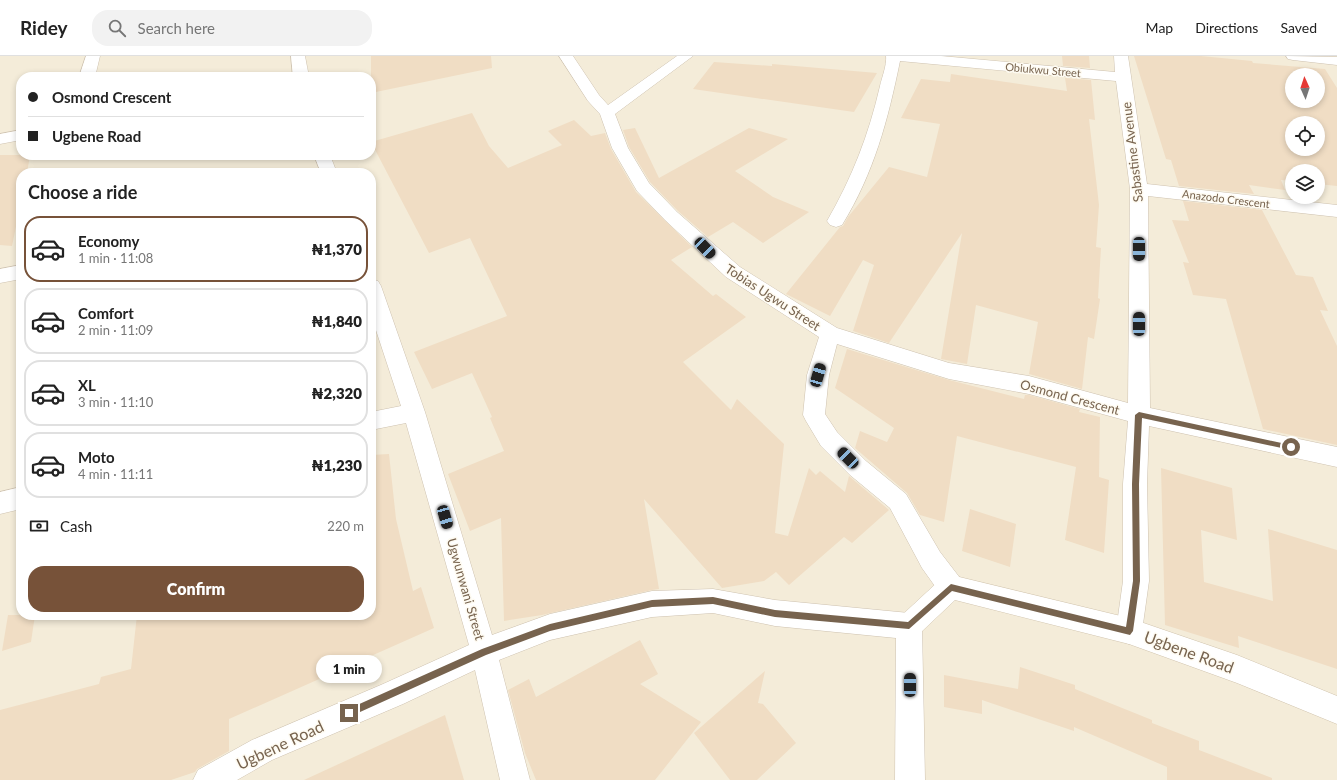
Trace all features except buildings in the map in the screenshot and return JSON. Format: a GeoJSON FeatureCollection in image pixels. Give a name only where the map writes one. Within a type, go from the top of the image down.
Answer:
{"type":"FeatureCollection","features":[{"type":"Feature","properties":{"kind":"street"},"geometry":{"type":"LineString","coordinates":[[88,72],[93,56]]}},
{"type":"Feature","properties":{"kind":"street"},"geometry":{"type":"LineString","coordinates":[[298,56],[300,72]]}},
{"type":"Feature","properties":{"kind":"street","name":"Tobias Ugwu Street"},"geometry":{"type":"LineString","coordinates":[[566,56],[593,98],[607,113],[620,148],[643,187],[671,216],[733,272],[830,334],[818,375],[814,415],[829,439],[858,468],[898,501],[931,560],[951,587]]}},
{"type":"Feature","properties":{"kind":"street"},"geometry":{"type":"LineString","coordinates":[[607,113],[686,56]]}},
{"type":"Feature","properties":{"kind":"street"},"geometry":{"type":"LineString","coordinates":[[836,221],[869,154],[886,95],[893,56]]}},
{"type":"Feature","properties":{"kind":"street","name":"Obiukwu Street"},"geometry":{"type":"LineString","coordinates":[[893,56],[1123,77]]}},
{"type":"Feature","properties":{"kind":"street","name":"Sabastine Avenue"},"geometry":{"type":"LineString","coordinates":[[1121,56],[1139,189],[1139,415],[1135,484],[1136,581],[1130,631]]}},
{"type":"Feature","properties":{"kind":"street"},"geometry":{"type":"LineString","coordinates":[[1293,56],[1337,61]]}},
{"type":"Feature","properties":{"kind":"street"},"geometry":{"type":"LineString","coordinates":[[0,139],[16,136]]}},
{"type":"Feature","properties":{"kind":"street","name":"Anazodo Crescent"},"geometry":{"type":"LineString","coordinates":[[1139,189],[1337,211]]}},
{"type":"Feature","properties":{"kind":"street"},"geometry":{"type":"LineString","coordinates":[[0,276],[16,273]]}},
{"type":"Feature","properties":{"kind":"street","name":"Ugwunwani Street"},"geometry":{"type":"LineString","coordinates":[[376,301],[414,412],[484,652],[515,780]]}},
{"type":"Feature","properties":{"kind":"street","name":"Osmond Crescent"},"geometry":{"type":"LineString","coordinates":[[830,334],[949,371],[1029,385],[1139,415],[1337,457]]}},
{"type":"Feature","properties":{"kind":"street"},"geometry":{"type":"LineString","coordinates":[[376,420],[414,412]]}},
{"type":"Feature","properties":{"kind":"street"},"geometry":{"type":"LineString","coordinates":[[0,503],[16,499]]}},
{"type":"Feature","properties":{"kind":"street"},"geometry":{"type":"LineString","coordinates":[[910,780],[909,626],[951,587]]}},
{"type":"Feature","properties":{"kind":"street","name":"Ugbene Road"},"geometry":{"type":"LineString","coordinates":[[951,587],[1130,631],[1237,669],[1337,710]]}},
{"type":"Feature","properties":{"kind":"street","name":"Ugbene Road"},"geometry":{"type":"LineString","coordinates":[[208,780],[262,750],[393,694],[484,652],[550,627],[652,604],[713,601],[775,613],[909,626]]}},
{"type":"Feature","properties":{"kind":"shaded area"},"geometry":{"type":"Polygon","coordinates":[[[0,56],[1337,56],[1337,780],[0,780],[0,56]]]}},
{"type":"Feature","properties":{"kind":"route"},"geometry":{"type":"LineString","coordinates":[[349,713],[484,652],[550,627],[652,604],[713,601],[775,613],[909,626],[951,587],[1130,631],[1136,581],[1135,484],[1139,415],[1291,447]]}}]}
